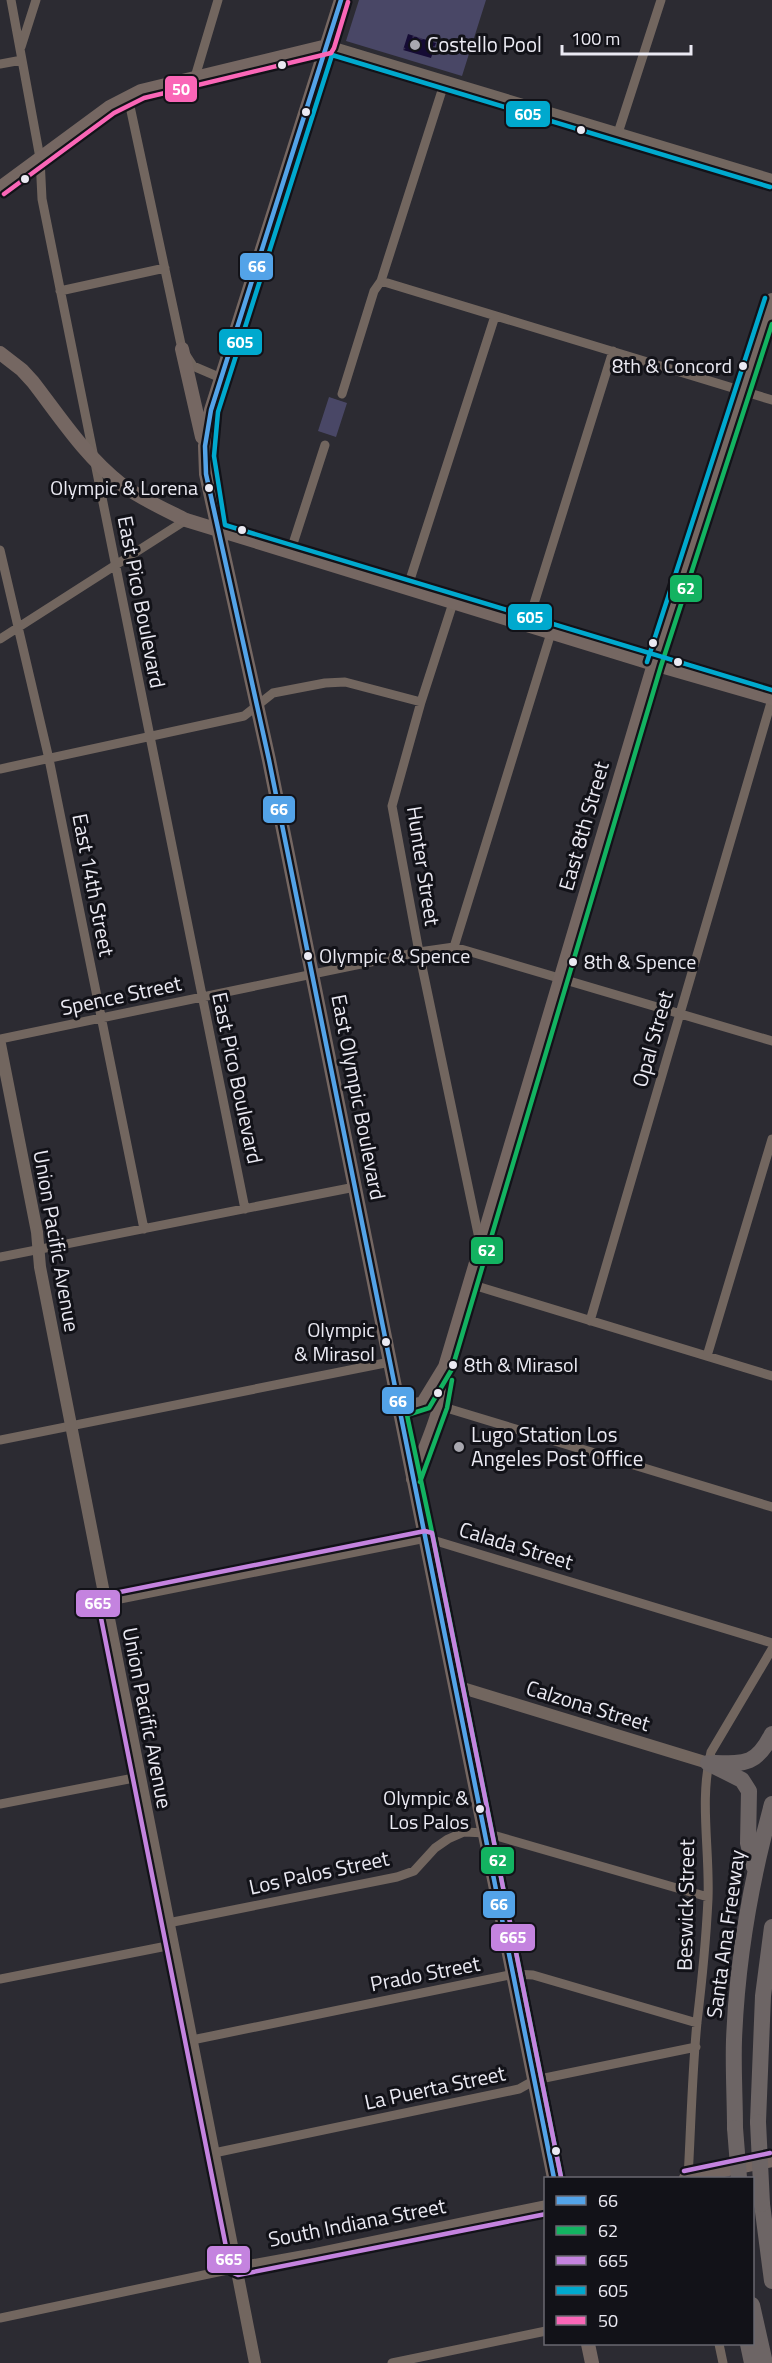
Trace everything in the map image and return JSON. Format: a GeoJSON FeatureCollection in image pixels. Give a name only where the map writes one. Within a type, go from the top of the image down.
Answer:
{"type":"FeatureCollection","features":[{"type":"Feature","properties":{"kind":"highway"},"geometry":{"type":"LineString","coordinates":[[708,1763],[737,1764],[750,1761],[759,1756],[772,1734]]}},
{"type":"Feature","properties":{"kind":"highway"},"geometry":{"type":"LineString","coordinates":[[708,1763],[742,1780],[749,1791],[748,1843],[755,1874]]}},
{"type":"Feature","properties":{"kind":"highway","name":"Santa Ana Freeway"},"geometry":{"type":"LineString","coordinates":[[739,2177],[735,2128],[735,2030],[740,1966],[755,1874],[772,1804]]}},
{"type":"Feature","properties":{"kind":"highway"},"geometry":{"type":"LineString","coordinates":[[772,1927],[763,1996],[758,2122],[762,2204],[772,2281]]}},
{"type":"Feature","properties":{"kind":"highway"},"geometry":{"type":"LineString","coordinates":[[754,2310],[765,2363]]}},
{"type":"Feature","properties":{"kind":"highway"},"geometry":{"type":"LineString","coordinates":[[748,2345],[752,2363]]}},
{"type":"Feature","properties":{"kind":"main road","name":"East Olympic Boulevard"},"geometry":{"type":"LineString","coordinates":[[341,0],[220,378],[207,426],[206,474],[258,708],[554,2177]]}},
{"type":"Feature","properties":{"kind":"main road"},"geometry":{"type":"LineString","coordinates":[[0,188],[110,107],[128,97],[147,89],[195,76],[327,46]]}},
{"type":"Feature","properties":{"kind":"main road","name":"East 8th Street"},"geometry":{"type":"LineString","coordinates":[[398,1410],[423,1403],[445,1367],[654,664],[772,300]]}},
{"type":"Feature","properties":{"kind":"main road"},"geometry":{"type":"LineString","coordinates":[[182,349],[205,446]]}},
{"type":"Feature","properties":{"kind":"main road"},"geometry":{"type":"LineString","coordinates":[[0,353],[33,382],[95,461],[145,500],[186,520],[772,699]]}},
{"type":"Feature","properties":{"kind":"main road","name":"East 8th Street"},"geometry":{"type":"LineString","coordinates":[[414,1479],[440,1406],[445,1383],[445,1367]]}},
{"type":"Feature","properties":{"kind":"main road"},"geometry":{"type":"LineString","coordinates":[[692,2177],[772,2160]]}},
{"type":"Feature","properties":{"kind":"main road"},"geometry":{"type":"LineString","coordinates":[[588,2345],[592,2363]]}},
{"type":"Feature","properties":{"kind":"street","name":"East Pico Boulevard"},"geometry":{"type":"LineString","coordinates":[[11,0],[40,158],[42,200],[245,1209]]}},
{"type":"Feature","properties":{"kind":"street"},"geometry":{"type":"LineString","coordinates":[[0,64],[21,55],[36,0]]}},
{"type":"Feature","properties":{"kind":"street"},"geometry":{"type":"LineString","coordinates":[[195,76],[218,0]]}},
{"type":"Feature","properties":{"kind":"street"},"geometry":{"type":"LineString","coordinates":[[618,134],[661,0]]}},
{"type":"Feature","properties":{"kind":"street"},"geometry":{"type":"LineString","coordinates":[[327,46],[772,180]]}},
{"type":"Feature","properties":{"kind":"street"},"geometry":{"type":"LineString","coordinates":[[342,394],[445,81]]}},
{"type":"Feature","properties":{"kind":"street"},"geometry":{"type":"LineString","coordinates":[[128,97],[182,349],[193,366],[220,378]]}},
{"type":"Feature","properties":{"kind":"street"},"geometry":{"type":"LineString","coordinates":[[60,291],[165,268]]}},
{"type":"Feature","properties":{"kind":"street"},"geometry":{"type":"LineString","coordinates":[[381,281],[772,400]]}},
{"type":"Feature","properties":{"kind":"street"},"geometry":{"type":"LineString","coordinates":[[407,589],[495,316]]}},
{"type":"Feature","properties":{"kind":"street"},"geometry":{"type":"LineString","coordinates":[[527,626],[613,351]]}},
{"type":"Feature","properties":{"kind":"street"},"geometry":{"type":"LineString","coordinates":[[290,553],[325,445]]}},
{"type":"Feature","properties":{"kind":"street"},"geometry":{"type":"LineString","coordinates":[[0,639],[186,520]]}},
{"type":"Feature","properties":{"kind":"street","name":"East 14th Street"},"geometry":{"type":"LineString","coordinates":[[0,550],[49,759],[144,1229]]}},
{"type":"Feature","properties":{"kind":"street","name":"Hunter Street"},"geometry":{"type":"LineString","coordinates":[[453,603],[421,702],[392,806],[419,952],[481,1245]]}},
{"type":"Feature","properties":{"kind":"street"},"geometry":{"type":"LineString","coordinates":[[454,947],[551,633]]}},
{"type":"Feature","properties":{"kind":"street"},"geometry":{"type":"LineString","coordinates":[[0,769],[242,717],[258,708],[273,693],[313,685],[345,682],[421,702]]}},
{"type":"Feature","properties":{"kind":"street","name":"Opal Street"},"geometry":{"type":"LineString","coordinates":[[590,1321],[772,699]]}},
{"type":"Feature","properties":{"kind":"street","name":"Spence Street"},"geometry":{"type":"LineString","coordinates":[[0,1039],[419,952],[454,947],[772,1041]]}},
{"type":"Feature","properties":{"kind":"street","name":"Union Pacific Avenue"},"geometry":{"type":"LineString","coordinates":[[0,1044],[37,1232],[39,1267],[255,2363]]}},
{"type":"Feature","properties":{"kind":"street"},"geometry":{"type":"LineString","coordinates":[[707,1356],[772,1139]]}},
{"type":"Feature","properties":{"kind":"street"},"geometry":{"type":"LineString","coordinates":[[0,1257],[355,1187]]}},
{"type":"Feature","properties":{"kind":"street"},"geometry":{"type":"LineString","coordinates":[[470,1284],[772,1376]]}},
{"type":"Feature","properties":{"kind":"street"},"geometry":{"type":"LineString","coordinates":[[0,1440],[390,1362]]}},
{"type":"Feature","properties":{"kind":"street"},"geometry":{"type":"LineString","coordinates":[[440,1406],[772,1507]]}},
{"type":"Feature","properties":{"kind":"street","name":"Calada Street"},"geometry":{"type":"LineString","coordinates":[[105,1602],[426,1538],[772,1643]]}},
{"type":"Feature","properties":{"kind":"street","name":"Beswick Street"},"geometry":{"type":"LineString","coordinates":[[687,2177],[708,1897],[705,1788],[708,1763],[711,1752],[772,1649]]}},
{"type":"Feature","properties":{"kind":"street","name":"Calzona Street"},"geometry":{"type":"LineString","coordinates":[[456,1686],[708,1763]]}},
{"type":"Feature","properties":{"kind":"street"},"geometry":{"type":"LineString","coordinates":[[0,1804],[139,1777]]}},
{"type":"Feature","properties":{"kind":"street","name":"Los Palos Street"},"geometry":{"type":"LineString","coordinates":[[168,1923],[414,1871],[435,1848],[464,1832],[486,1833],[708,1897]]}},
{"type":"Feature","properties":{"kind":"street"},"geometry":{"type":"LineString","coordinates":[[0,1979],[172,1944]]}},
{"type":"Feature","properties":{"kind":"street","name":"Prado Street"},"geometry":{"type":"LineString","coordinates":[[192,2040],[514,1974],[533,1975],[697,2023]]}},
{"type":"Feature","properties":{"kind":"street","name":"La Puerta Street"},"geometry":{"type":"LineString","coordinates":[[214,2153],[519,2089],[535,2080],[696,2047]]}},
{"type":"Feature","properties":{"kind":"street","name":"South Indiana Street"},"geometry":{"type":"LineString","coordinates":[[0,2318],[544,2206]]}},
{"type":"Feature","properties":{"kind":"street"},"geometry":{"type":"LineString","coordinates":[[392,2363],[544,2331]]}},
{"type":"Feature","properties":{"kind":"shaded area"},"geometry":{"type":"Polygon","coordinates":[[[359,0],[486,0],[462,76],[346,41],[359,0]]]}},
{"type":"Feature","properties":{"kind":"shaded area"},"geometry":{"type":"Polygon","coordinates":[[[329,397],[347,403],[336,437],[318,431],[329,397]]]}},
{"type":"Feature","properties":{"kind":"water"},"geometry":{"type":"Polygon","coordinates":[[[408,34],[436,43],[431,58],[403,50],[408,34]]]}},
{"type":"Feature","properties":{"kind":"transit line","name":"66"},"geometry":{"type":"LineString","coordinates":[[341,0],[211,410],[205,446],[206,474],[269,760],[554,2177]]}},
{"type":"Feature","properties":{"kind":"transit line","name":"50"},"geometry":{"type":"LineString","coordinates":[[4,194],[114,113],[144,98],[331,53],[348,2]]}},
{"type":"Feature","properties":{"kind":"transit line","name":"605"},"geometry":{"type":"LineString","coordinates":[[770,187],[332,55],[218,412],[214,456],[225,525],[772,690]]}},
{"type":"Feature","properties":{"kind":"transit line","name":"605"},"geometry":{"type":"LineString","coordinates":[[647,662],[765,298]]}},
{"type":"Feature","properties":{"kind":"transit line","name":"62"},"geometry":{"type":"LineString","coordinates":[[561,2177],[407,1415],[429,1408],[452,1369],[661,666],[772,324]]}},
{"type":"Feature","properties":{"kind":"transit line","name":"62"},"geometry":{"type":"LineString","coordinates":[[420,1482],[447,1408],[452,1380]]}},
{"type":"Feature","properties":{"kind":"transit line","name":"665"},"geometry":{"type":"LineString","coordinates":[[544,2214],[238,2275],[231,2272],[98,1603],[100,1596],[425,1531],[432,1533],[561,2177]]}},
{"type":"Feature","properties":{"kind":"transit line","name":"665"},"geometry":{"type":"LineString","coordinates":[[684,2171],[770,2153]]}},
{"type":"Feature","properties":{"kind":"place","name":"Costello Pool"},"geometry":{"type":"Point","coordinates":[415,45]}},
{"type":"Feature","properties":{"kind":"place","name":"8th & Concord"},"geometry":{"type":"Point","coordinates":[743,366]}},
{"type":"Feature","properties":{"kind":"place","name":"Olympic & Lorena"},"geometry":{"type":"Point","coordinates":[209,488]}},
{"type":"Feature","properties":{"kind":"place","name":"Olympic & Spence"},"geometry":{"type":"Point","coordinates":[308,956]}},
{"type":"Feature","properties":{"kind":"place","name":"8th & Spence"},"geometry":{"type":"Point","coordinates":[573,962]}},
{"type":"Feature","properties":{"kind":"place","name":"Olympic & Mirasol"},"geometry":{"type":"Point","coordinates":[386,1342]}},
{"type":"Feature","properties":{"kind":"place","name":"8th & Mirasol"},"geometry":{"type":"Point","coordinates":[453,1365]}},
{"type":"Feature","properties":{"kind":"place","name":"Lugo Station Los Angeles Post Office"},"geometry":{"type":"Point","coordinates":[459,1447]}},
{"type":"Feature","properties":{"kind":"place","name":"Olympic & Los Palos"},"geometry":{"type":"Point","coordinates":[480,1809]}}]}
